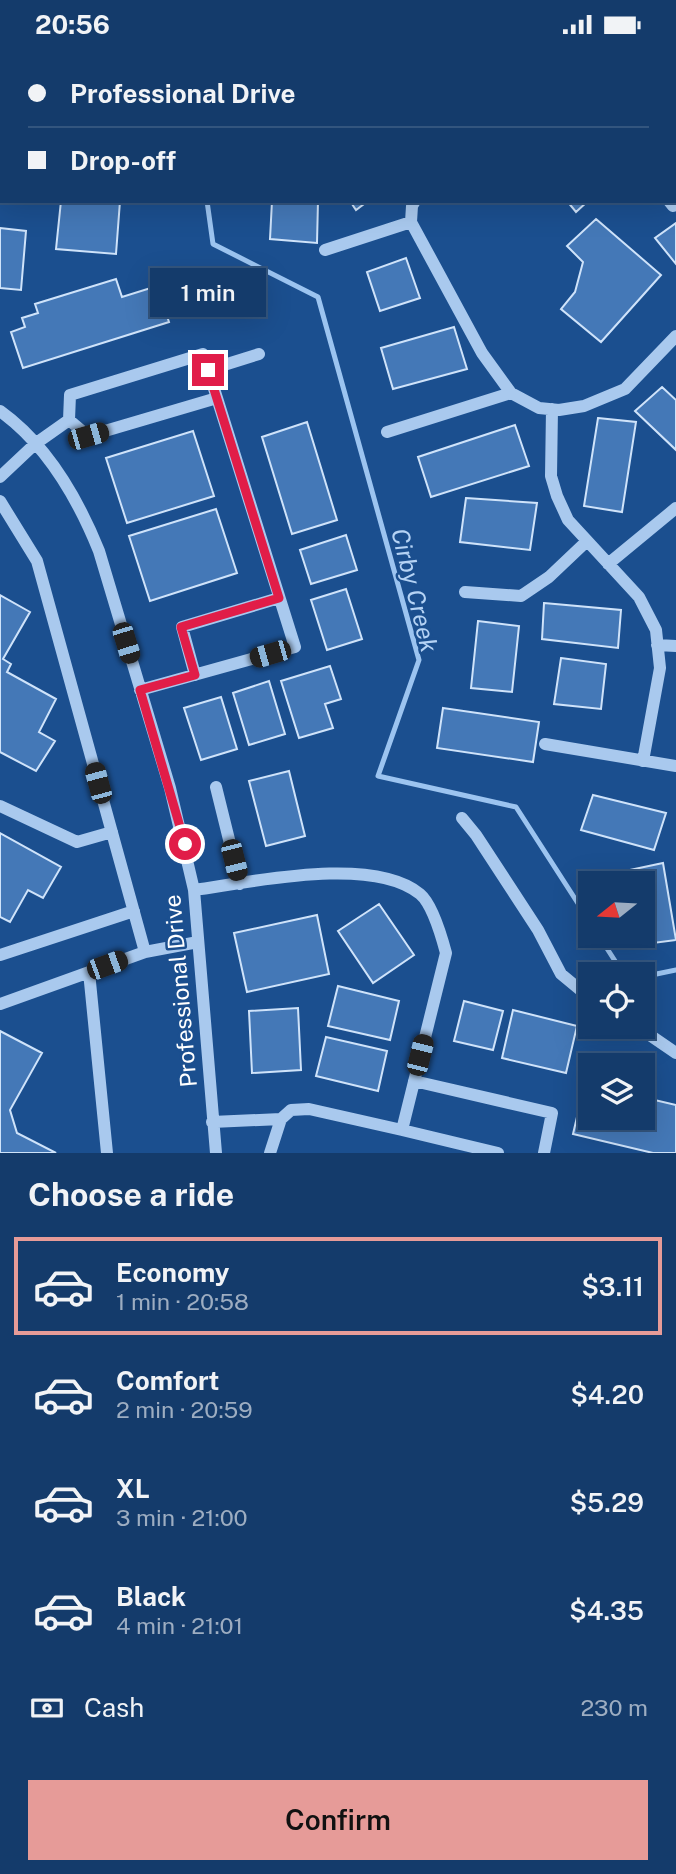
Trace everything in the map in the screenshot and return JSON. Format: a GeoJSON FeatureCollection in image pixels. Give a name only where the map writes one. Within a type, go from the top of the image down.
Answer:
{"type":"FeatureCollection","features":[{"type":"Feature","properties":{"kind":"street"},"geometry":{"type":"LineString","coordinates":[[414,203],[411,222],[482,353],[511,393],[539,408],[584,406],[625,389],[676,338]]}},
{"type":"Feature","properties":{"kind":"street"},"geometry":{"type":"LineString","coordinates":[[325,250],[411,222]]}},
{"type":"Feature","properties":{"kind":"street"},"geometry":{"type":"LineString","coordinates":[[69,420],[70,395],[203,354],[295,647],[140,690]]}},
{"type":"Feature","properties":{"kind":"street"},"geometry":{"type":"LineString","coordinates":[[208,370],[259,354]]}},
{"type":"Feature","properties":{"kind":"street"},"geometry":{"type":"LineString","coordinates":[[387,432],[511,393]]}},
{"type":"Feature","properties":{"kind":"street"},"geometry":{"type":"LineString","coordinates":[[69,420],[88,436],[217,398]]}},
{"type":"Feature","properties":{"kind":"street"},"geometry":{"type":"LineString","coordinates":[[552,409],[551,476],[568,520],[639,597],[656,630],[660,668],[643,761]]}},
{"type":"Feature","properties":{"kind":"street","name":"Professional Drive"},"geometry":{"type":"LineString","coordinates":[[0,411],[35,445],[68,488],[86,520],[99,551],[173,799],[194,890],[216,1153]]}},
{"type":"Feature","properties":{"kind":"street"},"geometry":{"type":"LineString","coordinates":[[0,477],[35,445],[69,420]]}},
{"type":"Feature","properties":{"kind":"street"},"geometry":{"type":"LineString","coordinates":[[0,501],[37,561],[145,952]]}},
{"type":"Feature","properties":{"kind":"street"},"geometry":{"type":"LineString","coordinates":[[608,564],[676,508]]}},
{"type":"Feature","properties":{"kind":"street"},"geometry":{"type":"LineString","coordinates":[[465,592],[521,596],[549,577],[587,541]]}},
{"type":"Feature","properties":{"kind":"street"},"geometry":{"type":"LineString","coordinates":[[195,675],[181,627],[279,598]]}},
{"type":"Feature","properties":{"kind":"street"},"geometry":{"type":"LineString","coordinates":[[657,645],[676,646]]}},
{"type":"Feature","properties":{"kind":"street"},"geometry":{"type":"LineString","coordinates":[[545,744],[676,766]]}},
{"type":"Feature","properties":{"kind":"street"},"geometry":{"type":"LineString","coordinates":[[216,787],[240,884]]}},
{"type":"Feature","properties":{"kind":"street"},"geometry":{"type":"LineString","coordinates":[[0,806],[77,842],[112,832]]}},
{"type":"Feature","properties":{"kind":"street"},"geometry":{"type":"LineString","coordinates":[[462,818],[538,930],[561,974],[578,988]]}},
{"type":"Feature","properties":{"kind":"street"},"geometry":{"type":"LineString","coordinates":[[194,890],[329,873],[391,878],[422,895],[440,931],[446,953],[402,1130]]}},
{"type":"Feature","properties":{"kind":"street"},"geometry":{"type":"LineString","coordinates":[[0,955],[134,911]]}},
{"type":"Feature","properties":{"kind":"street"},"geometry":{"type":"LineString","coordinates":[[0,1004],[145,952],[198,942]]}},
{"type":"Feature","properties":{"kind":"street"},"geometry":{"type":"LineString","coordinates":[[89,972],[107,1153]]}},
{"type":"Feature","properties":{"kind":"street"},"geometry":{"type":"LineString","coordinates":[[655,1039],[676,1053]]}},
{"type":"Feature","properties":{"kind":"street"},"geometry":{"type":"LineString","coordinates":[[414,1081],[552,1113],[544,1153]]}},
{"type":"Feature","properties":{"kind":"street"},"geometry":{"type":"LineString","coordinates":[[270,1153],[281,1119],[291,1110],[309,1109],[498,1153]]}},
{"type":"Feature","properties":{"kind":"street"},"geometry":{"type":"LineString","coordinates":[[212,1122],[281,1119]]}},
{"type":"Feature","properties":{"kind":"building"},"geometry":{"type":"Polygon","coordinates":[[[61,203],[120,203],[116,254],[56,249],[61,203]]]}},
{"type":"Feature","properties":{"kind":"building"},"geometry":{"type":"Polygon","coordinates":[[[272,203],[318,203],[317,243],[270,239],[272,203]]]}},
{"type":"Feature","properties":{"kind":"building"},"geometry":{"type":"Polygon","coordinates":[[[351,203],[365,203],[356,210],[351,203]]]}},
{"type":"Feature","properties":{"kind":"building"},"geometry":{"type":"Polygon","coordinates":[[[569,203],[586,203],[576,212],[569,203]]]}},
{"type":"Feature","properties":{"kind":"building"},"geometry":{"type":"Polygon","coordinates":[[[596,219],[661,275],[601,342],[561,309],[575,292],[583,262],[567,246],[596,219]]]}},
{"type":"Feature","properties":{"kind":"building"},"geometry":{"type":"Polygon","coordinates":[[[676,223],[676,264],[655,238],[676,223]]]}},
{"type":"Feature","properties":{"kind":"building"},"geometry":{"type":"Polygon","coordinates":[[[0,228],[26,231],[21,290],[0,288],[0,228]]]}},
{"type":"Feature","properties":{"kind":"building"},"geometry":{"type":"Polygon","coordinates":[[[406,258],[420,298],[380,311],[367,272],[406,258]]]}},
{"type":"Feature","properties":{"kind":"building"},"geometry":{"type":"Polygon","coordinates":[[[116,279],[122,297],[157,286],[169,322],[23,368],[11,332],[25,327],[22,318],[38,313],[35,304],[116,279]]]}},
{"type":"Feature","properties":{"kind":"building"},"geometry":{"type":"Polygon","coordinates":[[[454,327],[467,369],[393,389],[381,348],[454,327]]]}},
{"type":"Feature","properties":{"kind":"building"},"geometry":{"type":"Polygon","coordinates":[[[662,387],[676,400],[676,450],[635,411],[662,387]]]}},
{"type":"Feature","properties":{"kind":"building"},"geometry":{"type":"Polygon","coordinates":[[[598,418],[636,422],[622,512],[584,506],[598,418]]]}},
{"type":"Feature","properties":{"kind":"building"},"geometry":{"type":"Polygon","coordinates":[[[307,422],[337,520],[292,534],[262,437],[307,422]]]}},
{"type":"Feature","properties":{"kind":"building"},"geometry":{"type":"Polygon","coordinates":[[[515,425],[529,466],[431,497],[418,457],[515,425]]]}},
{"type":"Feature","properties":{"kind":"building"},"geometry":{"type":"Polygon","coordinates":[[[193,431],[214,496],[127,523],[106,458],[193,431]]]}},
{"type":"Feature","properties":{"kind":"building"},"geometry":{"type":"Polygon","coordinates":[[[466,498],[537,503],[530,550],[460,542],[466,498]]]}},
{"type":"Feature","properties":{"kind":"building"},"geometry":{"type":"Polygon","coordinates":[[[216,509],[237,573],[150,601],[129,536],[216,509]]]}},
{"type":"Feature","properties":{"kind":"building"},"geometry":{"type":"Polygon","coordinates":[[[346,535],[357,570],[311,584],[300,550],[346,535]]]}},
{"type":"Feature","properties":{"kind":"building"},"geometry":{"type":"Polygon","coordinates":[[[346,589],[362,639],[327,650],[311,600],[346,589]]]}},
{"type":"Feature","properties":{"kind":"building"},"geometry":{"type":"Polygon","coordinates":[[[0,595],[30,612],[3,659],[11,664],[7,672],[56,699],[39,732],[55,741],[36,771],[0,752],[0,595]]]}},
{"type":"Feature","properties":{"kind":"building"},"geometry":{"type":"Polygon","coordinates":[[[544,603],[621,610],[618,648],[542,639],[544,603]]]}},
{"type":"Feature","properties":{"kind":"building"},"geometry":{"type":"Polygon","coordinates":[[[478,621],[519,626],[512,692],[471,688],[478,621]]]}},
{"type":"Feature","properties":{"kind":"building"},"geometry":{"type":"Polygon","coordinates":[[[561,658],[606,664],[601,709],[554,704],[561,658]]]}},
{"type":"Feature","properties":{"kind":"building"},"geometry":{"type":"Polygon","coordinates":[[[330,666],[341,699],[325,704],[333,728],[299,738],[281,681],[330,666]]]}},
{"type":"Feature","properties":{"kind":"building"},"geometry":{"type":"Polygon","coordinates":[[[269,681],[285,734],[249,745],[233,693],[269,681]]]}},
{"type":"Feature","properties":{"kind":"building"},"geometry":{"type":"Polygon","coordinates":[[[221,697],[237,749],[201,760],[184,708],[221,697]]]}},
{"type":"Feature","properties":{"kind":"building"},"geometry":{"type":"Polygon","coordinates":[[[443,708],[539,722],[533,762],[437,748],[443,708]]]}},
{"type":"Feature","properties":{"kind":"building"},"geometry":{"type":"Polygon","coordinates":[[[289,771],[305,836],[266,846],[249,781],[289,771]]]}},
{"type":"Feature","properties":{"kind":"building"},"geometry":{"type":"Polygon","coordinates":[[[593,795],[666,813],[654,850],[581,830],[593,795]]]}},
{"type":"Feature","properties":{"kind":"building"},"geometry":{"type":"Polygon","coordinates":[[[0,833],[61,867],[43,898],[28,890],[10,922],[0,917],[0,833]]]}},
{"type":"Feature","properties":{"kind":"building"},"geometry":{"type":"Polygon","coordinates":[[[663,863],[676,940],[655,943],[655,871],[625,871],[663,863]]]}},
{"type":"Feature","properties":{"kind":"building"},"geometry":{"type":"Polygon","coordinates":[[[379,904],[414,955],[373,983],[338,931],[379,904]]]}},
{"type":"Feature","properties":{"kind":"building"},"geometry":{"type":"Polygon","coordinates":[[[317,915],[329,974],[247,992],[234,933],[317,915]]]}},
{"type":"Feature","properties":{"kind":"building"},"geometry":{"type":"Polygon","coordinates":[[[338,986],[399,1001],[390,1040],[328,1026],[338,986]]]}},
{"type":"Feature","properties":{"kind":"building"},"geometry":{"type":"Polygon","coordinates":[[[464,1001],[503,1011],[493,1050],[454,1041],[464,1001]]]}},
{"type":"Feature","properties":{"kind":"building"},"geometry":{"type":"Polygon","coordinates":[[[298,1008],[301,1070],[252,1073],[249,1011],[298,1008]]]}},
{"type":"Feature","properties":{"kind":"building"},"geometry":{"type":"Polygon","coordinates":[[[513,1010],[577,1026],[566,1073],[502,1058],[513,1010]]]}},
{"type":"Feature","properties":{"kind":"building"},"geometry":{"type":"Polygon","coordinates":[[[0,1031],[42,1053],[10,1110],[17,1133],[56,1153],[0,1153],[0,1031]]]}},
{"type":"Feature","properties":{"kind":"building"},"geometry":{"type":"Polygon","coordinates":[[[326,1037],[387,1051],[378,1091],[316,1076],[326,1037]]]}},
{"type":"Feature","properties":{"kind":"building"},"geometry":{"type":"Polygon","coordinates":[[[655,1100],[676,1105],[676,1153],[653,1153],[573,1134],[578,1113],[578,1130],[655,1130],[655,1100]]]}},
{"type":"Feature","properties":{"kind":"waterway","name":"Cirby Creek"},"geometry":{"type":"LineString","coordinates":[[207,203],[213,244],[318,297],[419,660],[378,776],[516,807],[578,903]]}},
{"type":"Feature","properties":{"kind":"waterway","name":"Cirby Creek"},"geometry":{"type":"LineString","coordinates":[[607,949],[616,962]]}},
{"type":"Feature","properties":{"kind":"waterway","name":"Cirby Creek"},"geometry":{"type":"LineString","coordinates":[[655,974],[676,970]]}},
{"type":"Feature","properties":{"kind":"route"},"geometry":{"type":"LineString","coordinates":[[185,844],[140,690],[195,675],[181,627],[279,598],[208,370]]}}]}
